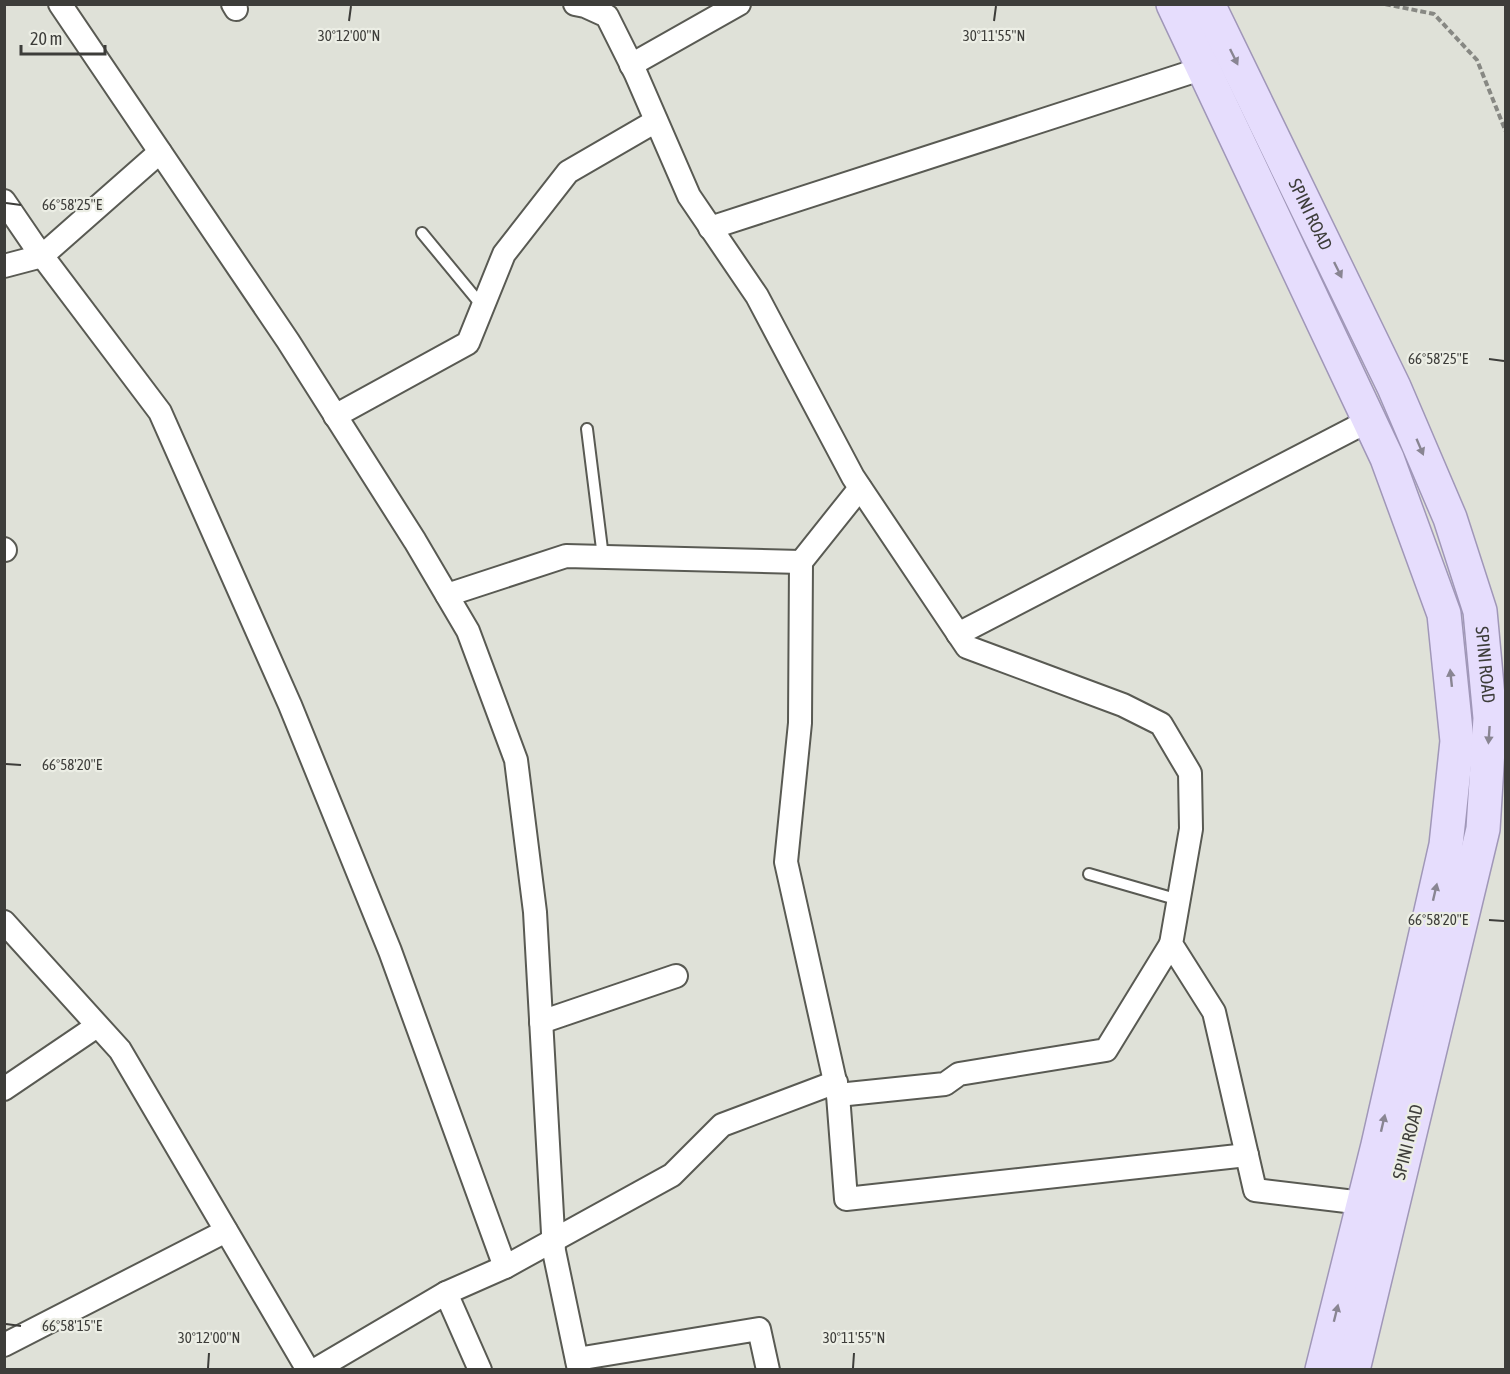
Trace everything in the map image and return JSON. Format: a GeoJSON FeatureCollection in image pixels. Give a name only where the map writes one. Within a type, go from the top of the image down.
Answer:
{"type":"FeatureCollection","features":[{"type":"Feature","properties":{"kind":"main road"},"geometry":{"type":"LineString","coordinates":[[1173,4],[1388,458],[1444,614],[1457,741],[1446,845],[1364,1203],[1322,1370]]}},
{"type":"Feature","properties":{"kind":"main road","name":"SPINI ROAD"},"geometry":{"type":"LineString","coordinates":[[1208,4],[1394,387],[1450,518],[1480,611],[1490,718],[1483,829],[1353,1370]]}},
{"type":"Feature","properties":{"kind":"street"},"geometry":{"type":"LineString","coordinates":[[60,4],[288,341],[468,631],[516,760],[535,912],[554,1251],[578,1364],[759,1329],[768,1370]]}},
{"type":"Feature","properties":{"kind":"street"},"geometry":{"type":"LineString","coordinates":[[315,1370],[446,1293],[505,1267],[672,1175],[722,1125],[837,1089],[945,1083],[958,1074],[1106,1050],[1172,944],[1191,830],[1190,773],[1161,724],[1123,705],[967,647],[860,488],[757,296],[688,196],[631,64],[607,16],[575,4]]}},
{"type":"Feature","properties":{"kind":"street"},"geometry":{"type":"LineString","coordinates":[[631,64],[739,4]]}},
{"type":"Feature","properties":{"kind":"street"},"geometry":{"type":"LineString","coordinates":[[710,228],[1204,68]]}},
{"type":"Feature","properties":{"kind":"street"},"geometry":{"type":"LineString","coordinates":[[335,416],[468,343],[504,254],[568,172],[656,121]]}},
{"type":"Feature","properties":{"kind":"street"},"geometry":{"type":"LineString","coordinates":[[4,266],[42,256],[160,152]]}},
{"type":"Feature","properties":{"kind":"street"},"geometry":{"type":"LineString","coordinates":[[4,201],[42,256],[160,412],[290,705],[390,951],[505,1267]]}},
{"type":"Feature","properties":{"kind":"street"},"geometry":{"type":"LineString","coordinates":[[958,634],[1370,420]]}},
{"type":"Feature","properties":{"kind":"street"},"geometry":{"type":"LineString","coordinates":[[860,488],[801,562],[800,723],[786,862],[837,1089],[846,1198],[1247,1155]]}},
{"type":"Feature","properties":{"kind":"street"},"geometry":{"type":"LineString","coordinates":[[447,595],[566,556],[801,562]]}},
{"type":"Feature","properties":{"kind":"street"},"geometry":{"type":"LineString","coordinates":[[4,922],[120,1050],[308,1370]]}},
{"type":"Feature","properties":{"kind":"street"},"geometry":{"type":"LineString","coordinates":[[1172,944],[1214,1012],[1255,1190],[1364,1203]]}},
{"type":"Feature","properties":{"kind":"street"},"geometry":{"type":"LineString","coordinates":[[541,1022],[676,976]]}},
{"type":"Feature","properties":{"kind":"street"},"geometry":{"type":"LineString","coordinates":[[4,1089],[98,1026]]}},
{"type":"Feature","properties":{"kind":"street"},"geometry":{"type":"LineString","coordinates":[[4,1345],[226,1231]]}},
{"type":"Feature","properties":{"kind":"street"},"geometry":{"type":"LineString","coordinates":[[446,1293],[480,1370]]}},
{"type":"Feature","properties":{"kind":"lane"},"geometry":{"type":"LineString","coordinates":[[422,233],[483,307]]}},
{"type":"Feature","properties":{"kind":"lane"},"geometry":{"type":"LineString","coordinates":[[587,429],[603,557]]}},
{"type":"Feature","properties":{"kind":"lane"},"geometry":{"type":"LineString","coordinates":[[1089,874],[1179,900]]}},
{"type":"Feature","properties":{"kind":"path"},"geometry":{"type":"LineString","coordinates":[[1385,4],[1434,14],[1477,60],[1506,132]]}}]}
